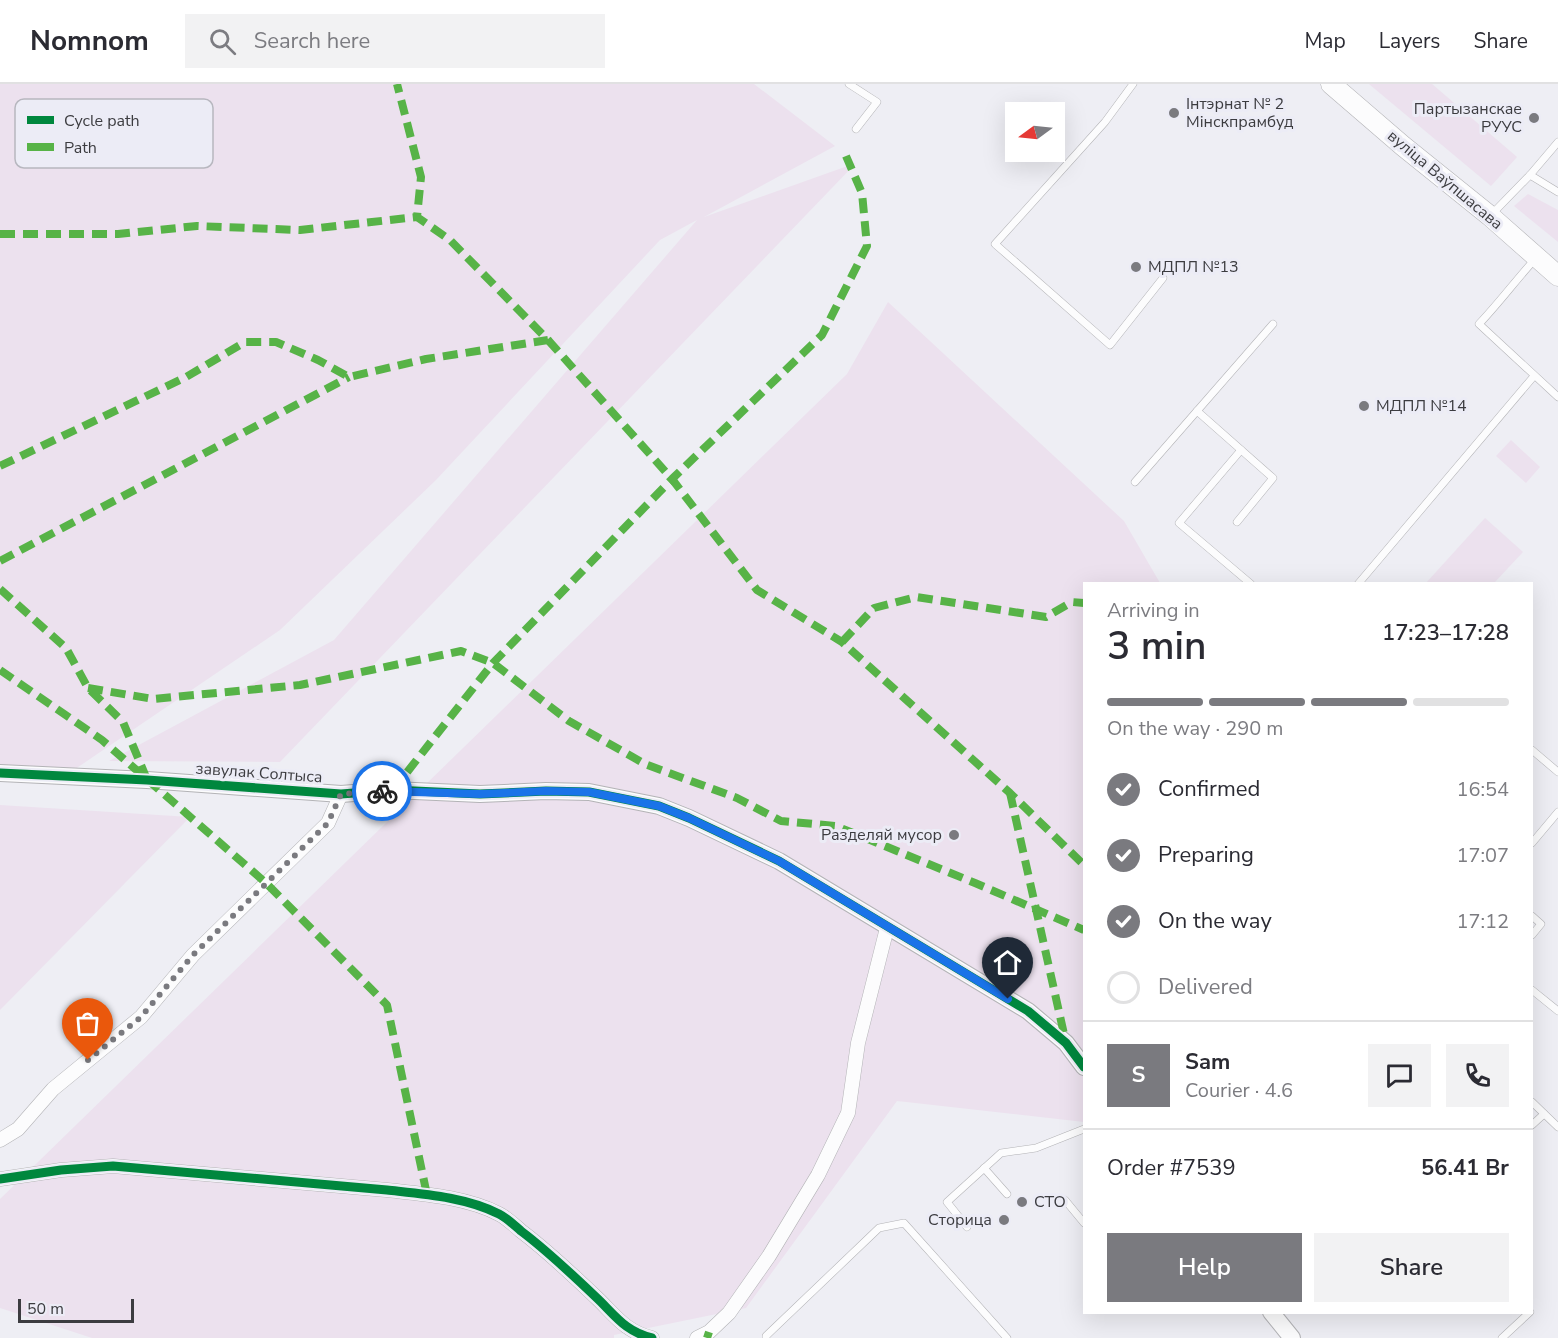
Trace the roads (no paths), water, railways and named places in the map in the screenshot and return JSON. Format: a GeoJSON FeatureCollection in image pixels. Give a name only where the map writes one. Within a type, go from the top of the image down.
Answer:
{"type":"FeatureCollection","features":[{"type":"Feature","properties":{"kind":"main road","name":"вуліца Ваўпшасава"},"geometry":{"type":"LineString","coordinates":[[1331,84],[1490,216],[1558,276]]}},
{"type":"Feature","properties":{"kind":"street","name":"завулак Солтыса"},"geometry":{"type":"LineString","coordinates":[[0,772],[341,794],[393,790],[480,794],[589,792],[659,806],[779,861],[1028,1011],[1066,1043],[1083,1066]]}},
{"type":"Feature","properties":{"kind":"street"},"geometry":{"type":"LineString","coordinates":[[0,1140],[18,1129],[53,1089],[141,1017],[193,955],[328,823],[341,794]]}},
{"type":"Feature","properties":{"kind":"street"},"geometry":{"type":"LineString","coordinates":[[697,1338],[709,1332],[729,1313],[769,1256],[818,1175],[848,1113],[858,1043],[887,928]]}},
{"type":"Feature","properties":{"kind":"street"},"geometry":{"type":"LineString","coordinates":[[0,1179],[61,1170],[113,1166],[387,1190],[467,1202],[500,1214],[536,1242],[623,1325],[640,1335],[652,1338]]}},
{"type":"Feature","properties":{"kind":"street"},"geometry":{"type":"LineString","coordinates":[[1273,1314],[1292,1338]]}},
{"type":"Feature","properties":{"kind":"lane"},"geometry":{"type":"LineString","coordinates":[[849,84],[878,102],[856,129]]}},
{"type":"Feature","properties":{"kind":"lane"},"geometry":{"type":"LineString","coordinates":[[1133,84],[1105,122],[995,244],[1110,345],[1163,278]]}},
{"type":"Feature","properties":{"kind":"lane"},"geometry":{"type":"LineString","coordinates":[[1490,216],[1558,142]]}},
{"type":"Feature","properties":{"kind":"lane"},"geometry":{"type":"LineString","coordinates":[[1530,175],[1558,192]]}},
{"type":"Feature","properties":{"kind":"lane"},"geometry":{"type":"LineString","coordinates":[[1536,258],[1479,324],[1558,397]]}},
{"type":"Feature","properties":{"kind":"lane"},"geometry":{"type":"LineString","coordinates":[[1135,482],[1274,324]]}},
{"type":"Feature","properties":{"kind":"lane"},"geometry":{"type":"LineString","coordinates":[[1360,582],[1534,376]]}},
{"type":"Feature","properties":{"kind":"lane"},"geometry":{"type":"LineString","coordinates":[[1197,411],[1273,478],[1237,522]]}},
{"type":"Feature","properties":{"kind":"lane"},"geometry":{"type":"LineString","coordinates":[[1241,450],[1179,523],[1249,582]]}},
{"type":"Feature","properties":{"kind":"lane"},"geometry":{"type":"LineString","coordinates":[[1533,751],[1558,772]]}},
{"type":"Feature","properties":{"kind":"lane"},"geometry":{"type":"LineString","coordinates":[[1533,842],[1558,813]]}},
{"type":"Feature","properties":{"kind":"lane"},"geometry":{"type":"LineString","coordinates":[[1533,917],[1541,924],[1533,934]]}},
{"type":"Feature","properties":{"kind":"lane"},"geometry":{"type":"LineString","coordinates":[[1533,991],[1558,1011]]}},
{"type":"Feature","properties":{"kind":"lane"},"geometry":{"type":"LineString","coordinates":[[1533,1103],[1558,1126]]}},
{"type":"Feature","properties":{"kind":"lane"},"geometry":{"type":"LineString","coordinates":[[1533,1124],[1544,1114]]}},
{"type":"Feature","properties":{"kind":"lane"},"geometry":{"type":"LineString","coordinates":[[967,1227],[947,1203],[1001,1153],[1036,1148],[1083,1129]]}},
{"type":"Feature","properties":{"kind":"lane"},"geometry":{"type":"LineString","coordinates":[[984,1168],[1007,1194]]}},
{"type":"Feature","properties":{"kind":"lane"},"geometry":{"type":"LineString","coordinates":[[1065,1200],[1083,1222]]}},
{"type":"Feature","properties":{"kind":"lane"},"geometry":{"type":"LineString","coordinates":[[766,1338],[766,1335],[879,1228],[904,1223],[1007,1338]]}},
{"type":"Feature","properties":{"kind":"lane"},"geometry":{"type":"LineString","coordinates":[[1502,1338],[1529,1314]]}},
{"type":"Feature","properties":{"kind":"place","name":"Інтэрнат № 2 Мінскпрамбуд"},"geometry":{"type":"Point","coordinates":[1174,113]}},
{"type":"Feature","properties":{"kind":"place","name":"Партызанскае РУУС"},"geometry":{"type":"Point","coordinates":[1534,118]}},
{"type":"Feature","properties":{"kind":"place","name":"МДПЛ №13"},"geometry":{"type":"Point","coordinates":[1136,267]}},
{"type":"Feature","properties":{"kind":"place","name":"МДПЛ №14"},"geometry":{"type":"Point","coordinates":[1364,406]}},
{"type":"Feature","properties":{"kind":"place","name":"Разделяй мусор"},"geometry":{"type":"Point","coordinates":[954,835]}},
{"type":"Feature","properties":{"kind":"place","name":"СТО"},"geometry":{"type":"Point","coordinates":[1022,1202]}},
{"type":"Feature","properties":{"kind":"place","name":"Сторица"},"geometry":{"type":"Point","coordinates":[1004,1220]}}]}
